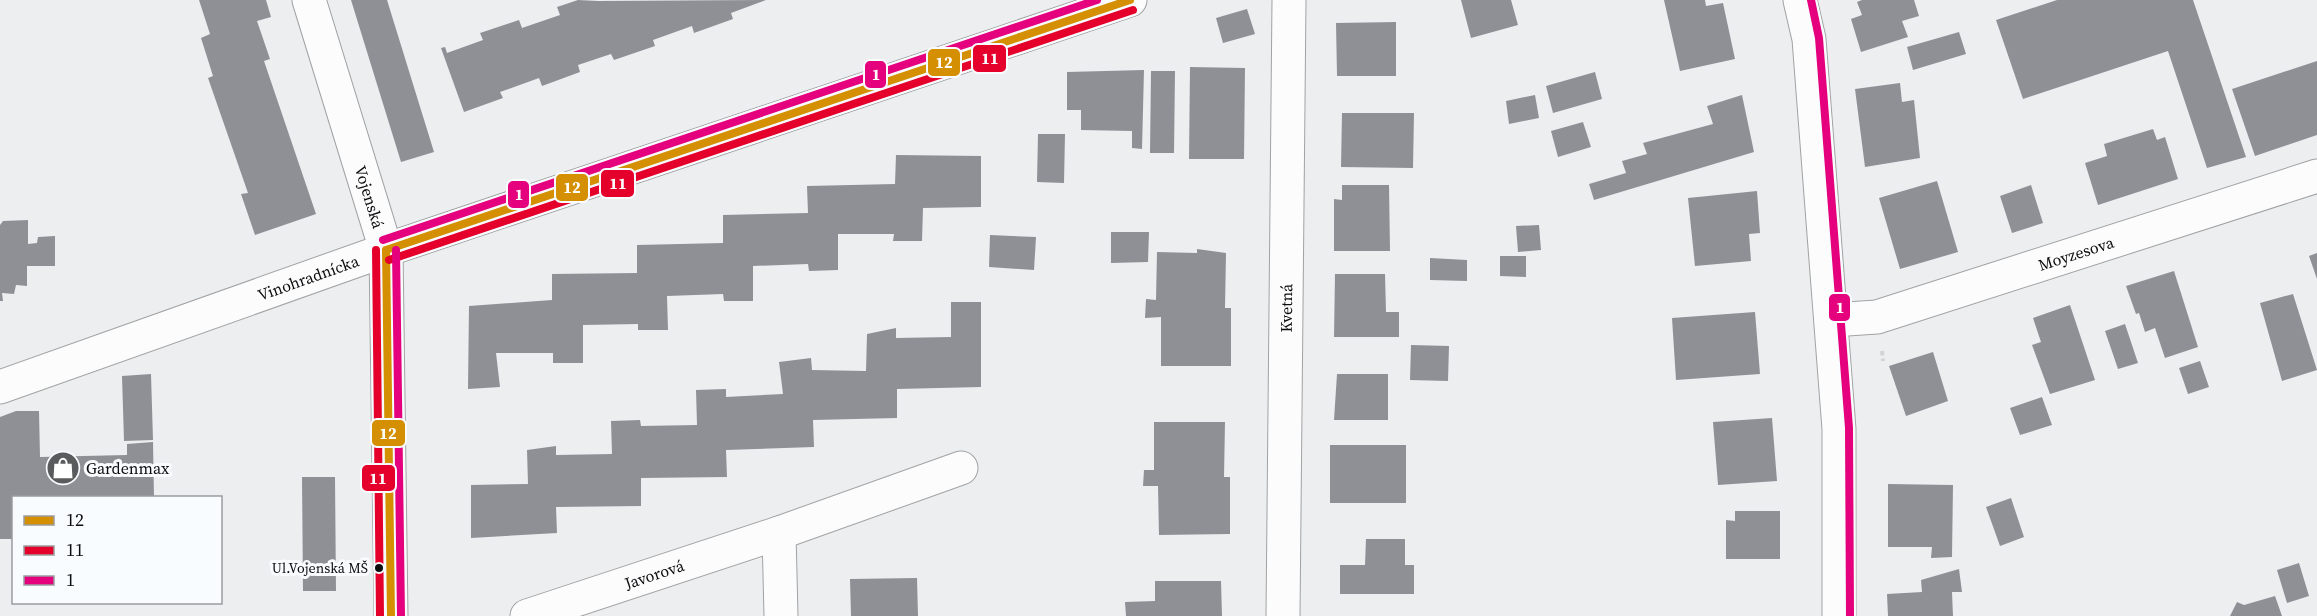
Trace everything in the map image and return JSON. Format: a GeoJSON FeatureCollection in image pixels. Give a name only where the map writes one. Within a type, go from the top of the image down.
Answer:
{"type":"FeatureCollection","features":[{"type":"Feature","properties":{"kind":"street","name":"Vojenská"},"geometry":{"type":"LineString","coordinates":[[309,0],[386,250],[391,616]]}},
{"type":"Feature","properties":{"kind":"street","name":"Vinohradnícka"},"geometry":{"type":"LineString","coordinates":[[0,387],[386,250],[1130,0]]}},
{"type":"Feature","properties":{"kind":"street","name":"Kvetná"},"geometry":{"type":"LineString","coordinates":[[1283,616],[1289,0]]}},
{"type":"Feature","properties":{"kind":"street"},"geometry":{"type":"LineString","coordinates":[[1800,0],[1809,39],[1839,429],[1839,616]]}},
{"type":"Feature","properties":{"kind":"street","name":"Moyzesova"},"geometry":{"type":"LineString","coordinates":[[1832,320],[1877,317],[2317,176]]}},
{"type":"Feature","properties":{"kind":"street","name":"Javorová"},"geometry":{"type":"LineString","coordinates":[[527,616],[779,533],[961,468]]}},
{"type":"Feature","properties":{"kind":"street"},"geometry":{"type":"LineString","coordinates":[[779,533],[781,616]]}},
{"type":"Feature","properties":{"kind":"building"},"geometry":{"type":"Polygon","coordinates":[[[199,0],[266,0],[271,17],[257,21],[270,59],[264,61],[316,214],[255,235],[241,194],[248,193],[208,78],[213,76],[201,38],[210,34],[199,0]]]}},
{"type":"Feature","properties":{"kind":"building"},"geometry":{"type":"Polygon","coordinates":[[[351,0],[387,0],[434,152],[401,162],[351,0]]]}},
{"type":"Feature","properties":{"kind":"building"},"geometry":{"type":"Polygon","coordinates":[[[578,0],[766,0],[731,13],[733,19],[694,33],[692,26],[653,40],[655,46],[614,60],[611,54],[578,65],[580,72],[542,86],[539,78],[500,92],[503,98],[464,112],[441,48],[445,47],[447,53],[483,40],[480,33],[519,20],[522,28],[560,15],[557,7],[578,0]]]}},
{"type":"Feature","properties":{"kind":"building"},"geometry":{"type":"Polygon","coordinates":[[[1461,0],[1511,0],[1518,25],[1471,38],[1461,0]]]}},
{"type":"Feature","properties":{"kind":"building"},"geometry":{"type":"Polygon","coordinates":[[[1664,0],[1705,0],[1706,6],[1723,3],[1735,59],[1680,71],[1664,0]]]}},
{"type":"Feature","properties":{"kind":"building"},"geometry":{"type":"Polygon","coordinates":[[[1862,0],[1914,0],[1919,16],[1902,21],[1908,37],[1861,52],[1851,19],[1862,15],[1857,2],[1862,0]]]}},
{"type":"Feature","properties":{"kind":"building"},"geometry":{"type":"Polygon","coordinates":[[[2057,0],[2193,0],[2246,157],[2207,168],[2168,51],[2023,99],[1996,20],[2057,0]]]}},
{"type":"Feature","properties":{"kind":"building"},"geometry":{"type":"Polygon","coordinates":[[[1247,9],[1255,34],[1223,43],[1216,18],[1247,9]]]}},
{"type":"Feature","properties":{"kind":"building"},"geometry":{"type":"Polygon","coordinates":[[[1396,22],[1396,76],[1337,76],[1336,23],[1396,22]]]}},
{"type":"Feature","properties":{"kind":"building"},"geometry":{"type":"Polygon","coordinates":[[[1959,32],[1966,54],[1913,70],[1907,47],[1959,32]]]}},
{"type":"Feature","properties":{"kind":"building"},"geometry":{"type":"Polygon","coordinates":[[[2317,61],[2317,135],[2255,156],[2232,89],[2317,61]]]}},
{"type":"Feature","properties":{"kind":"building"},"geometry":{"type":"Polygon","coordinates":[[[1190,67],[1245,68],[1244,159],[1189,159],[1190,67]]]}},
{"type":"Feature","properties":{"kind":"building"},"geometry":{"type":"Polygon","coordinates":[[[1144,70],[1142,149],[1132,148],[1132,131],[1081,130],[1081,110],[1067,110],[1067,72],[1144,70]]]}},
{"type":"Feature","properties":{"kind":"building"},"geometry":{"type":"Polygon","coordinates":[[[1151,71],[1175,71],[1174,153],[1150,153],[1151,71]]]}},
{"type":"Feature","properties":{"kind":"building"},"geometry":{"type":"Polygon","coordinates":[[[1595,72],[1602,99],[1553,113],[1546,86],[1595,72]]]}},
{"type":"Feature","properties":{"kind":"building"},"geometry":{"type":"Polygon","coordinates":[[[1900,83],[1902,102],[1914,100],[1920,158],[1865,167],[1855,89],[1900,83]]]}},
{"type":"Feature","properties":{"kind":"building"},"geometry":{"type":"Polygon","coordinates":[[[1535,95],[1539,118],[1509,124],[1506,101],[1535,95]]]}},
{"type":"Feature","properties":{"kind":"building"},"geometry":{"type":"Polygon","coordinates":[[[1742,95],[1754,152],[1594,200],[1589,184],[1626,173],[1622,161],[1647,154],[1643,143],[1713,124],[1707,106],[1742,95]]]}},
{"type":"Feature","properties":{"kind":"building"},"geometry":{"type":"Polygon","coordinates":[[[1342,113],[1414,113],[1413,168],[1341,167],[1342,113]]]}},
{"type":"Feature","properties":{"kind":"building"},"geometry":{"type":"Polygon","coordinates":[[[1583,122],[1591,147],[1558,157],[1551,131],[1583,122]]]}},
{"type":"Feature","properties":{"kind":"building"},"geometry":{"type":"Polygon","coordinates":[[[2153,129],[2157,140],[2165,137],[2178,179],[2098,205],[2085,163],[2107,156],[2104,144],[2153,129]]]}},
{"type":"Feature","properties":{"kind":"building"},"geometry":{"type":"Polygon","coordinates":[[[1038,134],[1065,134],[1064,183],[1037,182],[1038,134]]]}},
{"type":"Feature","properties":{"kind":"building"},"geometry":{"type":"Polygon","coordinates":[[[896,155],[981,156],[981,207],[923,208],[922,241],[893,241],[894,234],[838,234],[838,270],[809,271],[808,264],[753,266],[753,301],[724,301],[723,294],[667,296],[668,330],[638,330],[638,324],[583,325],[583,363],[553,363],[553,353],[496,353],[500,387],[468,389],[469,306],[552,300],[552,274],[637,273],[637,245],[723,243],[723,215],[808,213],[807,186],[895,184],[896,155]]]}},
{"type":"Feature","properties":{"kind":"building"},"geometry":{"type":"Polygon","coordinates":[[[1937,181],[1958,252],[1900,269],[1879,198],[1937,181]]]}},
{"type":"Feature","properties":{"kind":"building"},"geometry":{"type":"Polygon","coordinates":[[[1342,185],[1389,185],[1390,251],[1334,251],[1334,199],[1342,200],[1342,185]]]}},
{"type":"Feature","properties":{"kind":"building"},"geometry":{"type":"Polygon","coordinates":[[[2031,185],[2043,223],[2012,233],[2000,196],[2031,185]]]}},
{"type":"Feature","properties":{"kind":"building"},"geometry":{"type":"Polygon","coordinates":[[[1757,191],[1760,233],[1749,234],[1751,261],[1695,266],[1688,198],[1757,191]]]}},
{"type":"Feature","properties":{"kind":"building"},"geometry":{"type":"Polygon","coordinates":[[[28,220],[28,244],[37,243],[38,237],[55,236],[55,266],[27,266],[27,286],[16,285],[14,294],[2,293],[3,301],[0,301],[0,225],[3,221],[28,220]]]}},
{"type":"Feature","properties":{"kind":"building"},"geometry":{"type":"Polygon","coordinates":[[[1539,225],[1541,250],[1518,252],[1516,226],[1539,225]]]}},
{"type":"Feature","properties":{"kind":"building"},"geometry":{"type":"Polygon","coordinates":[[[1111,232],[1149,232],[1148,262],[1111,263],[1111,232]]]}},
{"type":"Feature","properties":{"kind":"building"},"geometry":{"type":"Polygon","coordinates":[[[990,235],[1036,237],[1034,270],[989,267],[990,235]]]}},
{"type":"Feature","properties":{"kind":"building"},"geometry":{"type":"Polygon","coordinates":[[[1197,249],[1226,253],[1225,308],[1231,308],[1231,366],[1161,366],[1161,317],[1145,318],[1146,299],[1156,300],[1157,252],[1197,253],[1197,249]]]}},
{"type":"Feature","properties":{"kind":"building"},"geometry":{"type":"Polygon","coordinates":[[[2317,253],[2317,279],[2309,256],[2317,253]]]}},
{"type":"Feature","properties":{"kind":"building"},"geometry":{"type":"Polygon","coordinates":[[[1500,256],[1526,256],[1526,277],[1500,276],[1500,256]]]}},
{"type":"Feature","properties":{"kind":"building"},"geometry":{"type":"Polygon","coordinates":[[[1430,258],[1467,260],[1467,281],[1430,280],[1430,258]]]}},
{"type":"Feature","properties":{"kind":"building"},"geometry":{"type":"Polygon","coordinates":[[[2174,271],[2198,347],[2165,358],[2155,328],[2145,332],[2126,286],[2174,271]]]}},
{"type":"Feature","properties":{"kind":"building"},"geometry":{"type":"Polygon","coordinates":[[[1335,274],[1385,274],[1386,312],[1399,312],[1399,337],[1334,337],[1335,274]]]}},
{"type":"Feature","properties":{"kind":"building"},"geometry":{"type":"Polygon","coordinates":[[[2293,294],[2317,370],[2282,381],[2260,303],[2293,294]]]}},
{"type":"Feature","properties":{"kind":"building"},"geometry":{"type":"Polygon","coordinates":[[[951,302],[981,302],[981,387],[897,389],[897,418],[813,420],[814,447],[726,450],[727,477],[641,478],[641,506],[556,507],[557,533],[471,538],[471,485],[528,484],[527,450],[556,446],[556,455],[612,454],[611,421],[640,420],[641,426],[697,425],[696,390],[726,389],[726,397],[783,394],[779,362],[811,358],[812,370],[866,371],[867,334],[896,328],[896,338],[951,337],[951,302]]]}},
{"type":"Feature","properties":{"kind":"building"},"geometry":{"type":"Polygon","coordinates":[[[2070,305],[2095,380],[2050,394],[2032,345],[2041,342],[2033,318],[2070,305]]]}},
{"type":"Feature","properties":{"kind":"building"},"geometry":{"type":"Polygon","coordinates":[[[1755,312],[1760,374],[1676,380],[1672,318],[1755,312]]]}},
{"type":"Feature","properties":{"kind":"building"},"geometry":{"type":"Polygon","coordinates":[[[2125,324],[2138,363],[2118,369],[2105,331],[2125,324]]]}},
{"type":"Feature","properties":{"kind":"building"},"geometry":{"type":"Polygon","coordinates":[[[1411,345],[1449,346],[1448,381],[1410,380],[1411,345]]]}},
{"type":"Feature","properties":{"kind":"building"},"geometry":{"type":"Polygon","coordinates":[[[1933,352],[1948,401],[1906,416],[1889,366],[1933,352]]]}},
{"type":"Feature","properties":{"kind":"building"},"geometry":{"type":"Polygon","coordinates":[[[2200,361],[2209,387],[2188,394],[2179,368],[2200,361]]]}},
{"type":"Feature","properties":{"kind":"building"},"geometry":{"type":"Polygon","coordinates":[[[151,374],[153,440],[124,441],[122,376],[151,374]]]}},
{"type":"Feature","properties":{"kind":"building"},"geometry":{"type":"Polygon","coordinates":[[[1337,374],[1388,374],[1388,420],[1334,420],[1337,374]]]}},
{"type":"Feature","properties":{"kind":"building"},"geometry":{"type":"Polygon","coordinates":[[[2042,397],[2052,425],[2020,435],[2010,408],[2042,397]]]}},
{"type":"Feature","properties":{"kind":"building"},"geometry":{"type":"Polygon","coordinates":[[[16,411],[39,411],[40,457],[127,455],[127,444],[153,442],[154,496],[12,496],[12,539],[0,539],[0,417],[16,411]]]}},
{"type":"Feature","properties":{"kind":"building"},"geometry":{"type":"Polygon","coordinates":[[[1772,418],[1777,481],[1718,485],[1713,422],[1772,418]]]}},
{"type":"Feature","properties":{"kind":"building"},"geometry":{"type":"Polygon","coordinates":[[[1154,422],[1225,422],[1224,477],[1230,477],[1230,534],[1159,535],[1158,486],[1143,486],[1144,470],[1154,470],[1154,422]]]}},
{"type":"Feature","properties":{"kind":"building"},"geometry":{"type":"Polygon","coordinates":[[[1330,445],[1406,445],[1406,503],[1330,503],[1330,445]]]}},
{"type":"Feature","properties":{"kind":"building"},"geometry":{"type":"Polygon","coordinates":[[[302,477],[335,477],[336,591],[303,591],[302,477]]]}},
{"type":"Feature","properties":{"kind":"building"},"geometry":{"type":"Polygon","coordinates":[[[1888,484],[1953,485],[1952,557],[1931,558],[1932,547],[1888,547],[1888,484]]]}},
{"type":"Feature","properties":{"kind":"building"},"geometry":{"type":"Polygon","coordinates":[[[2011,498],[2024,537],[2000,546],[1986,507],[2011,498]]]}},
{"type":"Feature","properties":{"kind":"building"},"geometry":{"type":"Polygon","coordinates":[[[1735,511],[1780,511],[1780,559],[1726,559],[1726,520],[1735,521],[1735,511]]]}},
{"type":"Feature","properties":{"kind":"building"},"geometry":{"type":"Polygon","coordinates":[[[1366,539],[1405,539],[1405,565],[1414,565],[1414,594],[1340,594],[1340,565],[1365,565],[1366,539]]]}},
{"type":"Feature","properties":{"kind":"building"},"geometry":{"type":"Polygon","coordinates":[[[2299,563],[2309,596],[2287,603],[2277,570],[2299,563]]]}},
{"type":"Feature","properties":{"kind":"building"},"geometry":{"type":"Polygon","coordinates":[[[1959,569],[1962,592],[1952,592],[1953,616],[1888,616],[1887,594],[1922,592],[1921,580],[1959,569]]]}},
{"type":"Feature","properties":{"kind":"building"},"geometry":{"type":"Polygon","coordinates":[[[917,578],[918,616],[851,616],[850,579],[917,578]]]}},
{"type":"Feature","properties":{"kind":"building"},"geometry":{"type":"Polygon","coordinates":[[[1155,581],[1221,581],[1222,616],[1126,616],[1125,602],[1155,601],[1155,581]]]}},
{"type":"Feature","properties":{"kind":"building"},"geometry":{"type":"Polygon","coordinates":[[[2275,596],[2282,616],[2230,616],[2237,602],[2244,605],[2275,596]]]}},
{"type":"Feature","properties":{"kind":"transit line","name":"1"},"geometry":{"type":"LineString","coordinates":[[383,240],[1097,0]]}},
{"type":"Feature","properties":{"kind":"transit line","name":"12"},"geometry":{"type":"LineString","coordinates":[[386,250],[1130,0]]}},
{"type":"Feature","properties":{"kind":"transit line","name":"1"},"geometry":{"type":"LineString","coordinates":[[1811,0],[1819,38],[1849,428],[1850,616]]}},
{"type":"Feature","properties":{"kind":"transit line","name":"11"},"geometry":{"type":"LineString","coordinates":[[389,260],[1133,10]]}},
{"type":"Feature","properties":{"kind":"transit line","name":"11"},"geometry":{"type":"LineString","coordinates":[[376,250],[380,616]]}},
{"type":"Feature","properties":{"kind":"transit line","name":"12"},"geometry":{"type":"LineString","coordinates":[[386,250],[391,616]]}},
{"type":"Feature","properties":{"kind":"transit line","name":"1"},"geometry":{"type":"LineString","coordinates":[[396,250],[401,616]]}},
{"type":"Feature","properties":{"kind":"place","name":"Gardenmax"},"geometry":{"type":"Point","coordinates":[63,468]}},
{"type":"Feature","properties":{"kind":"place","name":"Ul.Vojenská MŠ"},"geometry":{"type":"Point","coordinates":[379,568]}}]}
